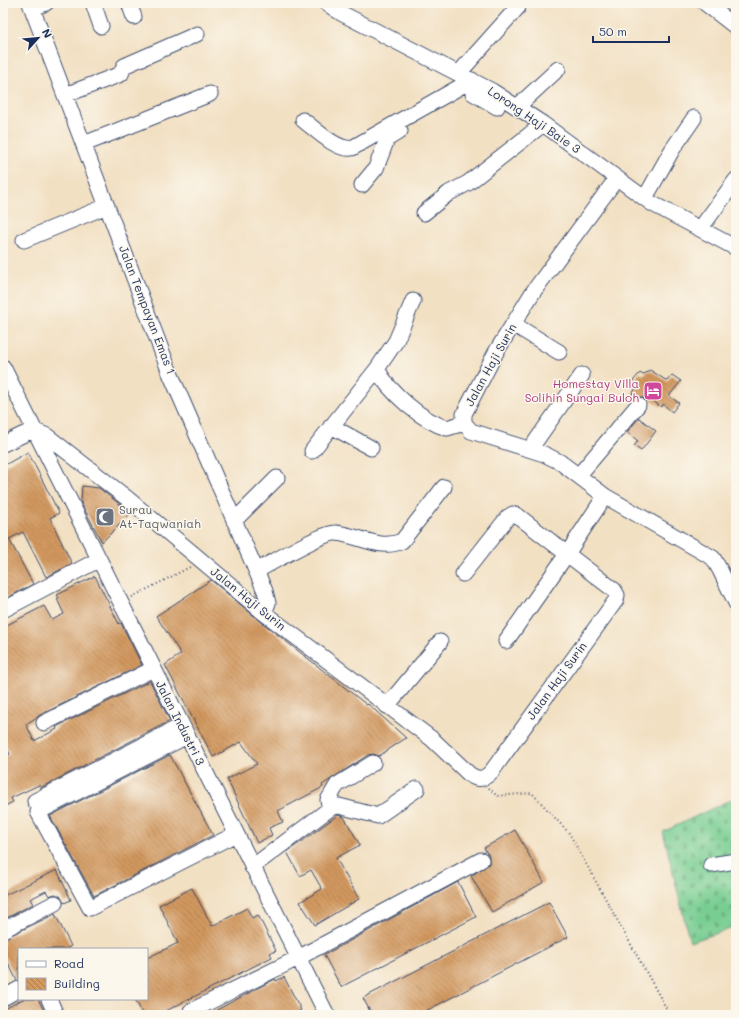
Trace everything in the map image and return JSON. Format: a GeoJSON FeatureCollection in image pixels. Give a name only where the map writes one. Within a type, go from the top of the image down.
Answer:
{"type":"FeatureCollection","features":[{"type":"Feature","properties":{"kind":"street"},"geometry":{"type":"LineString","coordinates":[[93,3],[101,26]]}},
{"type":"Feature","properties":{"kind":"street","name":"Lorong Haji Baie 3"},"geometry":{"type":"LineString","coordinates":[[326,3],[479,91],[516,107],[543,124],[645,198],[736,248]]}},
{"type":"Feature","properties":{"kind":"street"},"geometry":{"type":"LineString","coordinates":[[705,3],[734,22]]}},
{"type":"Feature","properties":{"kind":"street","name":"Jalan Tempayan Emas 1"},"geometry":{"type":"LineString","coordinates":[[36,5],[65,95],[170,373],[268,600],[264,613]]}},
{"type":"Feature","properties":{"kind":"street"},"geometry":{"type":"LineString","coordinates":[[302,120],[338,146],[346,149],[359,145],[439,99],[479,91],[518,7]]}},
{"type":"Feature","properties":{"kind":"street"},"geometry":{"type":"LineString","coordinates":[[65,95],[121,74],[124,66],[197,34]]}},
{"type":"Feature","properties":{"kind":"street"},"geometry":{"type":"LineString","coordinates":[[516,107],[558,69]]}},
{"type":"Feature","properties":{"kind":"street"},"geometry":{"type":"LineString","coordinates":[[84,144],[210,94]]}},
{"type":"Feature","properties":{"kind":"street"},"geometry":{"type":"LineString","coordinates":[[362,185],[376,168],[387,139],[436,110],[439,99]]}},
{"type":"Feature","properties":{"kind":"street"},"geometry":{"type":"LineString","coordinates":[[645,198],[667,159],[698,122]]}},
{"type":"Feature","properties":{"kind":"street"},"geometry":{"type":"LineString","coordinates":[[424,213],[449,192],[468,183],[543,124]]}},
{"type":"Feature","properties":{"kind":"street","name":"Jalan Haji Surin"},"geometry":{"type":"LineString","coordinates":[[617,178],[533,292],[513,324],[468,404],[464,414],[464,423],[471,431],[531,448],[560,462],[605,496],[712,558],[720,570],[736,603]]}},
{"type":"Feature","properties":{"kind":"street"},"geometry":{"type":"LineString","coordinates":[[700,229],[736,180]]}},
{"type":"Feature","properties":{"kind":"street"},"geometry":{"type":"LineString","coordinates":[[24,240],[108,206]]}},
{"type":"Feature","properties":{"kind":"street"},"geometry":{"type":"LineString","coordinates":[[312,451],[377,369],[396,341],[413,301]]}},
{"type":"Feature","properties":{"kind":"street"},"geometry":{"type":"LineString","coordinates":[[513,324],[559,352]]}},
{"type":"Feature","properties":{"kind":"street","name":"Jalan Industri 3"},"geometry":{"type":"LineString","coordinates":[[3,369],[327,1015]]}},
{"type":"Feature","properties":{"kind":"street"},"geometry":{"type":"LineString","coordinates":[[377,369],[390,390],[422,414],[447,428],[464,423]]}},
{"type":"Feature","properties":{"kind":"street"},"geometry":{"type":"LineString","coordinates":[[531,448],[582,375]]}},
{"type":"Feature","properties":{"kind":"street"},"geometry":{"type":"LineString","coordinates":[[579,475],[638,406]]}},
{"type":"Feature","properties":{"kind":"street"},"geometry":{"type":"LineString","coordinates":[[332,426],[371,448]]}},
{"type":"Feature","properties":{"kind":"street"},"geometry":{"type":"LineString","coordinates":[[3,444],[33,430]]}},
{"type":"Feature","properties":{"kind":"street","name":"Jalan Haji Surin"},"geometry":{"type":"LineString","coordinates":[[33,430],[47,436],[128,499],[264,613],[432,739],[475,778],[481,779],[492,771],[617,598],[614,590],[567,554]]}},
{"type":"Feature","properties":{"kind":"street"},"geometry":{"type":"LineString","coordinates":[[234,522],[277,478]]}},
{"type":"Feature","properties":{"kind":"street"},"geometry":{"type":"LineString","coordinates":[[256,571],[320,538],[335,533],[376,544],[393,545],[402,541],[444,487]]}},
{"type":"Feature","properties":{"kind":"street"},"geometry":{"type":"LineString","coordinates":[[506,642],[605,496]]}},
{"type":"Feature","properties":{"kind":"street"},"geometry":{"type":"LineString","coordinates":[[463,574],[508,517],[513,514],[518,516],[567,554]]}},
{"type":"Feature","properties":{"kind":"street"},"geometry":{"type":"LineString","coordinates":[[3,610],[98,560]]}},
{"type":"Feature","properties":{"kind":"street"},"geometry":{"type":"LineString","coordinates":[[387,706],[440,642]]}},
{"type":"Feature","properties":{"kind":"street"},"geometry":{"type":"LineString","coordinates":[[44,723],[153,669]]}},
{"type":"Feature","properties":{"kind":"street"},"geometry":{"type":"LineString","coordinates":[[35,801],[184,731]]}},
{"type":"Feature","properties":{"kind":"street"},"geometry":{"type":"LineString","coordinates":[[184,731],[38,812],[90,908],[236,834]]}},
{"type":"Feature","properties":{"kind":"street"},"geometry":{"type":"LineString","coordinates":[[330,809],[328,800],[337,785],[373,763]]}},
{"type":"Feature","properties":{"kind":"street"},"geometry":{"type":"LineString","coordinates":[[252,867],[330,809],[339,806],[378,816],[417,789]]}},
{"type":"Feature","properties":{"kind":"street"},"geometry":{"type":"LineString","coordinates":[[191,1011],[298,958],[481,860]]}},
{"type":"Feature","properties":{"kind":"street"},"geometry":{"type":"LineString","coordinates":[[711,865],[736,861]]}},
{"type":"Feature","properties":{"kind":"street"},"geometry":{"type":"LineString","coordinates":[[3,930],[55,903]]}},
{"type":"Feature","properties":{"kind":"street"},"geometry":{"type":"LineString","coordinates":[[3,998],[18,990]]}},
{"type":"Feature","properties":{"kind":"street"},"geometry":{"type":"LineString","coordinates":[[49,1000],[56,1015]]}},
{"type":"Feature","properties":{"kind":"path"},"geometry":{"type":"LineString","coordinates":[[132,601],[133,595],[202,561]]}},
{"type":"Feature","properties":{"kind":"path"},"geometry":{"type":"LineString","coordinates":[[481,779],[497,796],[532,793],[569,833],[670,1015]]}},
{"type":"Feature","properties":{"kind":"green space"},"geometry":{"type":"Polygon","coordinates":[[[736,797],[736,927],[690,942],[663,832],[736,797]]]}},
{"type":"Feature","properties":{"kind":"building","name":"Homestay Villa Solihin Sungai Buloh"},"geometry":{"type":"Polygon","coordinates":[[[650,370],[667,381],[672,375],[681,381],[669,396],[679,403],[672,412],[663,404],[661,407],[647,396],[645,399],[632,394],[636,388],[633,387],[635,384],[632,382],[640,373],[643,375],[650,370]]]}},
{"type":"Feature","properties":{"kind":"building"},"geometry":{"type":"Polygon","coordinates":[[[639,418],[656,431],[641,451],[634,446],[638,441],[627,432],[639,418]]]}},
{"type":"Feature","properties":{"kind":"building"},"geometry":{"type":"Polygon","coordinates":[[[28,452],[59,513],[50,518],[72,564],[46,577],[23,532],[9,539],[33,584],[7,598],[3,590],[3,466],[28,452]]]}},
{"type":"Feature","properties":{"kind":"building","name":"Surau At-Taqwaniah"},"geometry":{"type":"Polygon","coordinates":[[[82,486],[99,488],[131,513],[102,542],[81,503],[82,486]]]}},
{"type":"Feature","properties":{"kind":"building"},"geometry":{"type":"Polygon","coordinates":[[[95,576],[142,665],[40,715],[26,724],[34,741],[57,729],[56,727],[150,681],[170,721],[40,788],[39,785],[11,798],[13,802],[3,807],[3,757],[10,754],[3,741],[3,627],[44,606],[52,620],[64,614],[57,599],[59,598],[57,595],[95,576]]]}},
{"type":"Feature","properties":{"kind":"building"},"geometry":{"type":"Polygon","coordinates":[[[211,580],[259,620],[367,705],[368,704],[406,738],[379,756],[373,754],[368,755],[322,785],[323,787],[278,811],[283,822],[269,828],[272,835],[257,843],[227,779],[257,764],[241,742],[213,757],[165,665],[181,654],[156,616],[211,580]]]}},
{"type":"Feature","properties":{"kind":"building"},"geometry":{"type":"Polygon","coordinates":[[[170,755],[213,835],[94,896],[50,816],[170,755]]]}},
{"type":"Feature","properties":{"kind":"building"},"geometry":{"type":"Polygon","coordinates":[[[338,815],[344,817],[360,845],[336,858],[359,899],[315,925],[300,902],[322,889],[311,870],[300,876],[287,852],[338,815]]]}},
{"type":"Feature","properties":{"kind":"building"},"geometry":{"type":"Polygon","coordinates":[[[515,830],[544,882],[492,912],[471,876],[489,864],[489,856],[484,848],[515,830]]]}},
{"type":"Feature","properties":{"kind":"building"},"geometry":{"type":"Polygon","coordinates":[[[57,870],[71,900],[64,903],[60,896],[55,894],[49,896],[46,891],[30,899],[33,904],[3,920],[3,896],[57,870]]]}},
{"type":"Feature","properties":{"kind":"building"},"geometry":{"type":"Polygon","coordinates":[[[458,882],[476,917],[341,987],[324,955],[458,882]]]}},
{"type":"Feature","properties":{"kind":"building"},"geometry":{"type":"Polygon","coordinates":[[[192,888],[212,926],[247,908],[252,918],[258,915],[276,951],[270,953],[272,957],[158,1015],[143,1015],[136,1000],[148,1000],[148,958],[178,943],[159,905],[192,888]]]}},
{"type":"Feature","properties":{"kind":"building"},"geometry":{"type":"Polygon","coordinates":[[[549,902],[568,937],[418,1015],[372,1015],[363,998],[549,902]]]}},
{"type":"Feature","properties":{"kind":"building"},"geometry":{"type":"Polygon","coordinates":[[[55,914],[71,946],[68,948],[18,948],[17,981],[3,952],[3,939],[55,914]]]}},
{"type":"Feature","properties":{"kind":"building"},"geometry":{"type":"Polygon","coordinates":[[[284,977],[301,1010],[291,1015],[207,1015],[275,979],[276,981],[284,977]]]}},
{"type":"Feature","properties":{"kind":"building"},"geometry":{"type":"Polygon","coordinates":[[[21,1000],[38,1000],[46,1015],[3,1015],[3,1010],[21,1000]]]}},
{"type":"Feature","properties":{"kind":"place","name":"Homestay Villa Solihin Sungai Buloh"},"geometry":{"type":"Point","coordinates":[653,391]}},
{"type":"Feature","properties":{"kind":"place","name":"Surau At-Taqwaniah"},"geometry":{"type":"Point","coordinates":[105,517]}}]}
